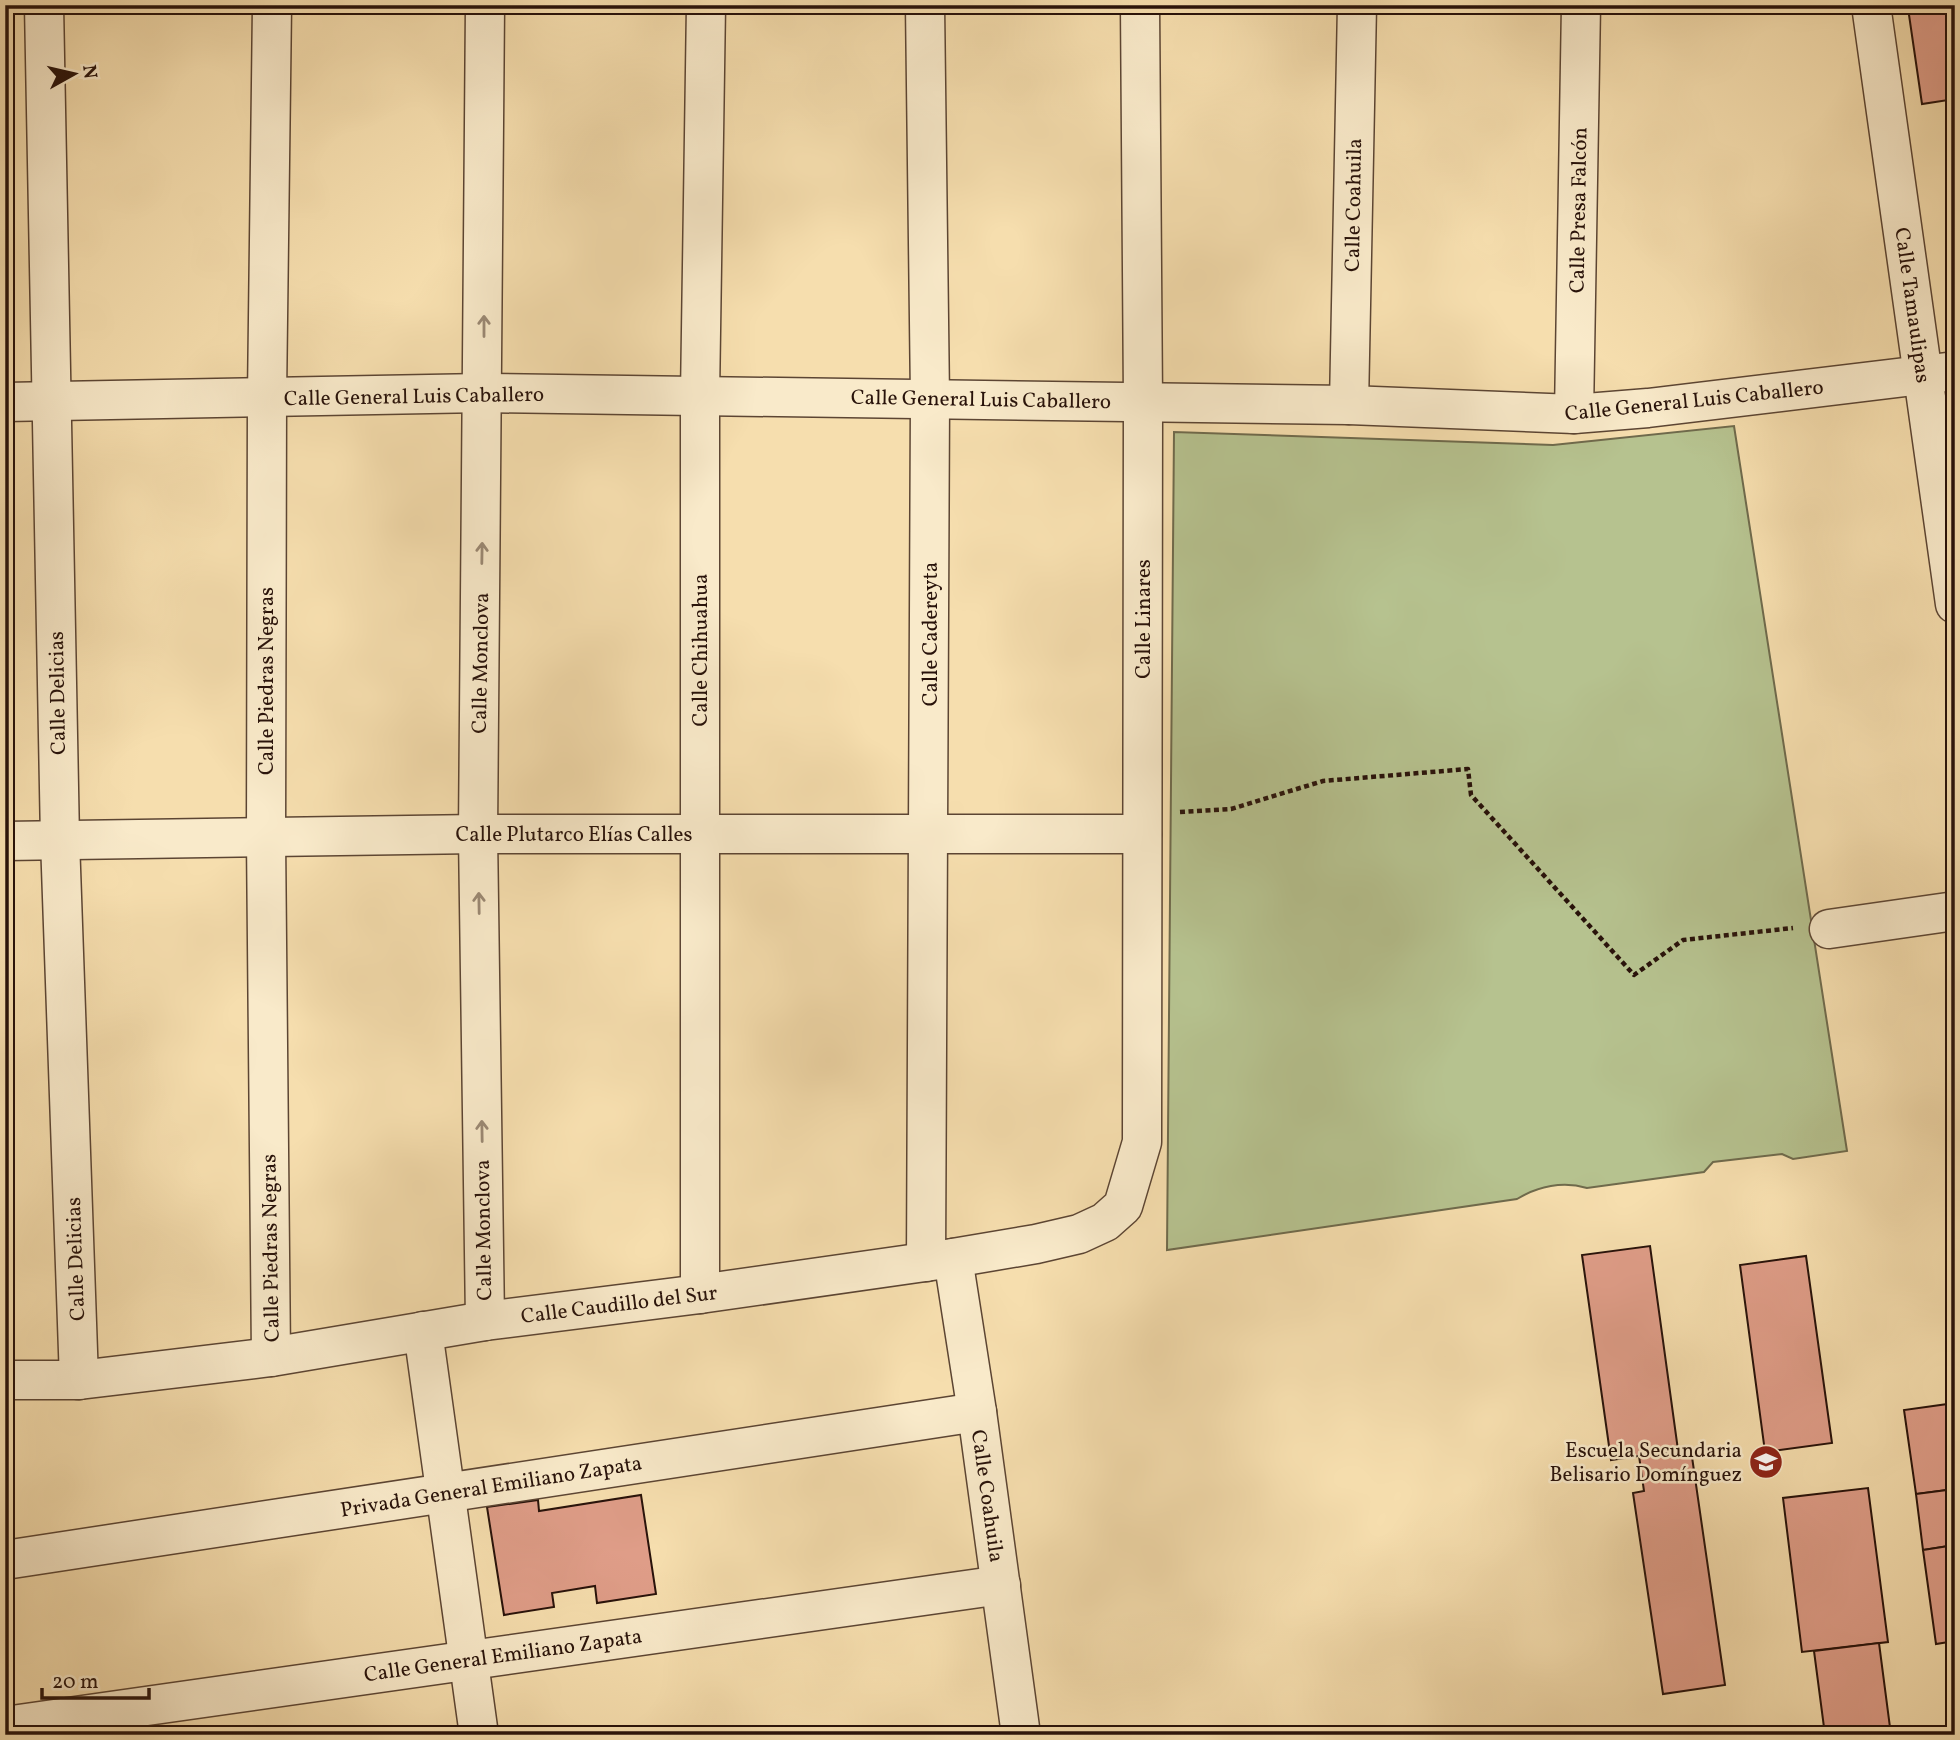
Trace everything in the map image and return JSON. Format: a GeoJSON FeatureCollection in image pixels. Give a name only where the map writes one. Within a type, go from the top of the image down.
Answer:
{"type":"FeatureCollection","features":[{"type":"Feature","properties":{"kind":"street","name":"Calle Delicias"},"geometry":{"type":"LineString","coordinates":[[44,5],[60,840],[79,1380]]}},
{"type":"Feature","properties":{"kind":"street","name":"Calle Piedras Negras"},"geometry":{"type":"LineString","coordinates":[[271,1357],[266,838],[267,397],[272,5]]}},
{"type":"Feature","properties":{"kind":"street","name":"Calle Monclova"},"geometry":{"type":"LineString","coordinates":[[485,5],[484,393],[478,834],[485,1321]]}},
{"type":"Feature","properties":{"kind":"street","name":"Calle Chihuahua"},"geometry":{"type":"LineString","coordinates":[[700,1294],[701,396],[706,5]]}},
{"type":"Feature","properties":{"kind":"street","name":"Calle Cadereyta"},"geometry":{"type":"LineString","coordinates":[[925,5],[930,398],[929,834],[940,1260]]}},
{"type":"Feature","properties":{"kind":"street","name":"Calle Linares"},"geometry":{"type":"LineString","coordinates":[[1105,1222],[1123,1206],[1142,1142],[1143,401],[1140,5]]}},
{"type":"Feature","properties":{"kind":"street","name":"Calle Coahuila"},"geometry":{"type":"LineString","coordinates":[[1349,405],[1357,5]]}},
{"type":"Feature","properties":{"kind":"street","name":"Calle Presa Falcón"},"geometry":{"type":"LineString","coordinates":[[1574,414],[1581,5]]}},
{"type":"Feature","properties":{"kind":"street","name":"Calle Tamaulipas"},"geometry":{"type":"LineString","coordinates":[[1871,5],[1939,373],[1955,604]]}},
{"type":"Feature","properties":{"kind":"street","name":"Calle General Luis Caballero"},"geometry":{"type":"LineString","coordinates":[[5,402],[484,393],[1143,401],[1349,405],[1574,414],[1611,412],[1939,373]]}},
{"type":"Feature","properties":{"kind":"street","name":"Calle Plutarco Elías Calles"},"geometry":{"type":"LineString","coordinates":[[5,841],[478,834],[929,834],[1142,824]]}},
{"type":"Feature","properties":{"kind":"street"},"geometry":{"type":"LineString","coordinates":[[1829,929],[1955,911]]}},
{"type":"Feature","properties":{"kind":"street","name":"Calle Caudillo del Sur"},"geometry":{"type":"LineString","coordinates":[[5,1380],[79,1380],[271,1357],[485,1321],[940,1260],[1079,1234],[1105,1222]]}},
{"type":"Feature","properties":{"kind":"street","name":"Calle Coahuila"},"geometry":{"type":"LineString","coordinates":[[940,1260],[977,1412],[1021,1735]]}},
{"type":"Feature","properties":{"kind":"street"},"geometry":{"type":"LineString","coordinates":[[423,1331],[479,1735]]}},
{"type":"Feature","properties":{"kind":"street","name":"Privada General Emiliano Zapata"},"geometry":{"type":"LineString","coordinates":[[5,1560],[977,1412]]}},
{"type":"Feature","properties":{"kind":"street","name":"Calle General Emiliano Zapata"},"geometry":{"type":"LineString","coordinates":[[5,1726],[1000,1585]]}},
{"type":"Feature","properties":{"kind":"path"},"geometry":{"type":"LineString","coordinates":[[1142,824],[1231,809],[1323,781],[1468,769],[1471,795],[1634,975],[1683,940],[1807,926],[1829,929]]}},
{"type":"Feature","properties":{"kind":"green space"},"geometry":{"type":"Polygon","coordinates":[[[1734,426],[1847,1151],[1793,1159],[1782,1154],[1713,1162],[1704,1172],[1587,1188],[1551,1186],[1517,1199],[1167,1250],[1174,432],[1553,445],[1734,426]]]}},
{"type":"Feature","properties":{"kind":"building"},"geometry":{"type":"Polygon","coordinates":[[[1954,5],[1955,99],[1922,104],[1908,8],[1954,5]]]}},
{"type":"Feature","properties":{"kind":"building"},"geometry":{"type":"Polygon","coordinates":[[[1650,1246],[1678,1450],[1611,1460],[1582,1255],[1650,1246]]]}},
{"type":"Feature","properties":{"kind":"building"},"geometry":{"type":"Polygon","coordinates":[[[1806,1256],[1832,1443],[1765,1452],[1740,1265],[1806,1256]]]}},
{"type":"Feature","properties":{"kind":"building"},"geometry":{"type":"Polygon","coordinates":[[[1955,1403],[1955,1489],[1916,1494],[1904,1410],[1955,1403]]]}},
{"type":"Feature","properties":{"kind":"building"},"geometry":{"type":"Polygon","coordinates":[[[1691,1450],[1725,1685],[1663,1694],[1633,1493],[1644,1491],[1639,1456],[1691,1450]]]}},
{"type":"Feature","properties":{"kind":"building"},"geometry":{"type":"Polygon","coordinates":[[[1868,1488],[1888,1642],[1802,1652],[1783,1498],[1868,1488]]]}},
{"type":"Feature","properties":{"kind":"building"},"geometry":{"type":"Polygon","coordinates":[[[1955,1489],[1955,1545],[1923,1550],[1916,1494],[1955,1489]]]}},
{"type":"Feature","properties":{"kind":"building"},"geometry":{"type":"Polygon","coordinates":[[[641,1495],[656,1594],[597,1603],[595,1586],[552,1593],[554,1607],[504,1615],[487,1507],[538,1500],[539,1511],[641,1495]]]}},
{"type":"Feature","properties":{"kind":"building"},"geometry":{"type":"Polygon","coordinates":[[[1955,1545],[1955,1641],[1936,1644],[1923,1550],[1955,1545]]]}},
{"type":"Feature","properties":{"kind":"building"},"geometry":{"type":"Polygon","coordinates":[[[1879,1643],[1891,1735],[1825,1735],[1814,1651],[1879,1643]]]}},
{"type":"Feature","properties":{"kind":"place","name":"Escuela Secundaria Belisario Domínguez"},"geometry":{"type":"Point","coordinates":[1766,1462]}}]}
